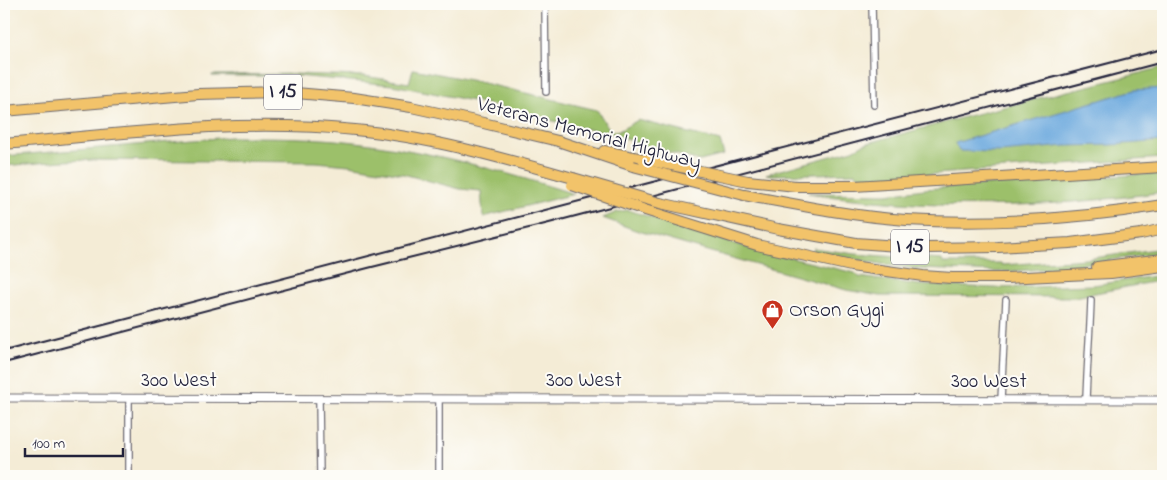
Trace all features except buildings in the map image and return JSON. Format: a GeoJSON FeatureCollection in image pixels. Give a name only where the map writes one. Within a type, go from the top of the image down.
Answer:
{"type":"FeatureCollection","features":[{"type":"Feature","properties":{"kind":"highway","name":"Veterans Memorial Highway"},"geometry":{"type":"LineString","coordinates":[[4,111],[198,94],[284,92],[354,98],[410,107],[558,142],[633,166],[744,195],[861,215],[906,220],[995,222],[1119,212],[1163,205]]}},
{"type":"Feature","properties":{"kind":"highway","name":"I 15"},"geometry":{"type":"LineString","coordinates":[[4,144],[200,128],[285,126],[355,130],[412,138],[539,169],[572,182],[660,203],[778,229],[856,243],[926,248],[998,247],[1070,243],[1141,234],[1163,229]]}},
{"type":"Feature","properties":{"kind":"highway"},"geometry":{"type":"LineString","coordinates":[[558,142],[748,181],[796,186],[854,186],[1163,166]]}},
{"type":"Feature","properties":{"kind":"highway"},"geometry":{"type":"LineString","coordinates":[[572,182],[642,209],[757,245],[851,266],[976,279],[1111,273],[1163,266]]}},
{"type":"Feature","properties":{"kind":"highway"},"geometry":{"type":"LineString","coordinates":[[1054,275],[1098,267],[1163,259]]}},
{"type":"Feature","properties":{"kind":"street"},"geometry":{"type":"LineString","coordinates":[[545,4],[546,92]]}},
{"type":"Feature","properties":{"kind":"street"},"geometry":{"type":"LineString","coordinates":[[872,4],[874,105]]}},
{"type":"Feature","properties":{"kind":"street"},"geometry":{"type":"LineString","coordinates":[[1001,400],[1006,300]]}},
{"type":"Feature","properties":{"kind":"street"},"geometry":{"type":"LineString","coordinates":[[1086,400],[1086,366],[1090,339],[1092,300]]}},
{"type":"Feature","properties":{"kind":"street","name":"300 West"},"geometry":{"type":"LineString","coordinates":[[4,398],[1163,400]]}},
{"type":"Feature","properties":{"kind":"street"},"geometry":{"type":"LineString","coordinates":[[129,398],[129,476]]}},
{"type":"Feature","properties":{"kind":"street"},"geometry":{"type":"LineString","coordinates":[[319,398],[320,476]]}},
{"type":"Feature","properties":{"kind":"street"},"geometry":{"type":"LineString","coordinates":[[439,399],[439,476]]}},
{"type":"Feature","properties":{"kind":"green space"},"geometry":{"type":"Polygon","coordinates":[[[1163,67],[1163,158],[864,179],[855,173],[766,174],[853,150],[864,144],[1163,67]]]}},
{"type":"Feature","properties":{"kind":"green space"},"geometry":{"type":"Polygon","coordinates":[[[413,69],[475,81],[597,110],[610,130],[617,132],[638,120],[720,141],[724,155],[700,161],[645,146],[608,132],[580,128],[497,106],[393,85],[297,76],[212,76],[294,74],[364,76],[409,83],[413,69]]]}},
{"type":"Feature","properties":{"kind":"green space"},"geometry":{"type":"Polygon","coordinates":[[[230,137],[324,139],[383,146],[439,156],[520,177],[574,194],[483,217],[481,191],[460,189],[403,174],[349,165],[316,162],[93,160],[4,166],[4,156],[230,137]]]}},
{"type":"Feature","properties":{"kind":"green space"},"geometry":{"type":"Polygon","coordinates":[[[1163,173],[1163,192],[1119,198],[1030,205],[985,206],[897,203],[808,193],[887,194],[924,189],[1163,173]]]}},
{"type":"Feature","properties":{"kind":"green space"},"geometry":{"type":"Polygon","coordinates":[[[628,210],[752,249],[855,273],[859,277],[920,285],[995,288],[1093,285],[1163,275],[1163,280],[1075,297],[879,296],[846,290],[679,243],[603,218],[628,210]]]}},
{"type":"Feature","properties":{"kind":"green space"},"geometry":{"type":"Polygon","coordinates":[[[813,248],[855,254],[942,260],[943,263],[1001,263],[1002,265],[1087,259],[1163,248],[1163,253],[1045,269],[999,272],[922,269],[881,264],[812,251],[813,248]]]}},
{"type":"Feature","properties":{"kind":"water"},"geometry":{"type":"Polygon","coordinates":[[[1163,88],[1163,141],[1065,146],[1000,152],[959,151],[955,143],[1134,90],[1163,88]]]}},
{"type":"Feature","properties":{"kind":"railway"},"geometry":{"type":"LineString","coordinates":[[4,351],[1163,49]]}},
{"type":"Feature","properties":{"kind":"railway"},"geometry":{"type":"LineString","coordinates":[[4,363],[1163,62]]}},
{"type":"Feature","properties":{"kind":"place","name":"Orson Gygi"},"geometry":{"type":"Point","coordinates":[773,330]}}]}
